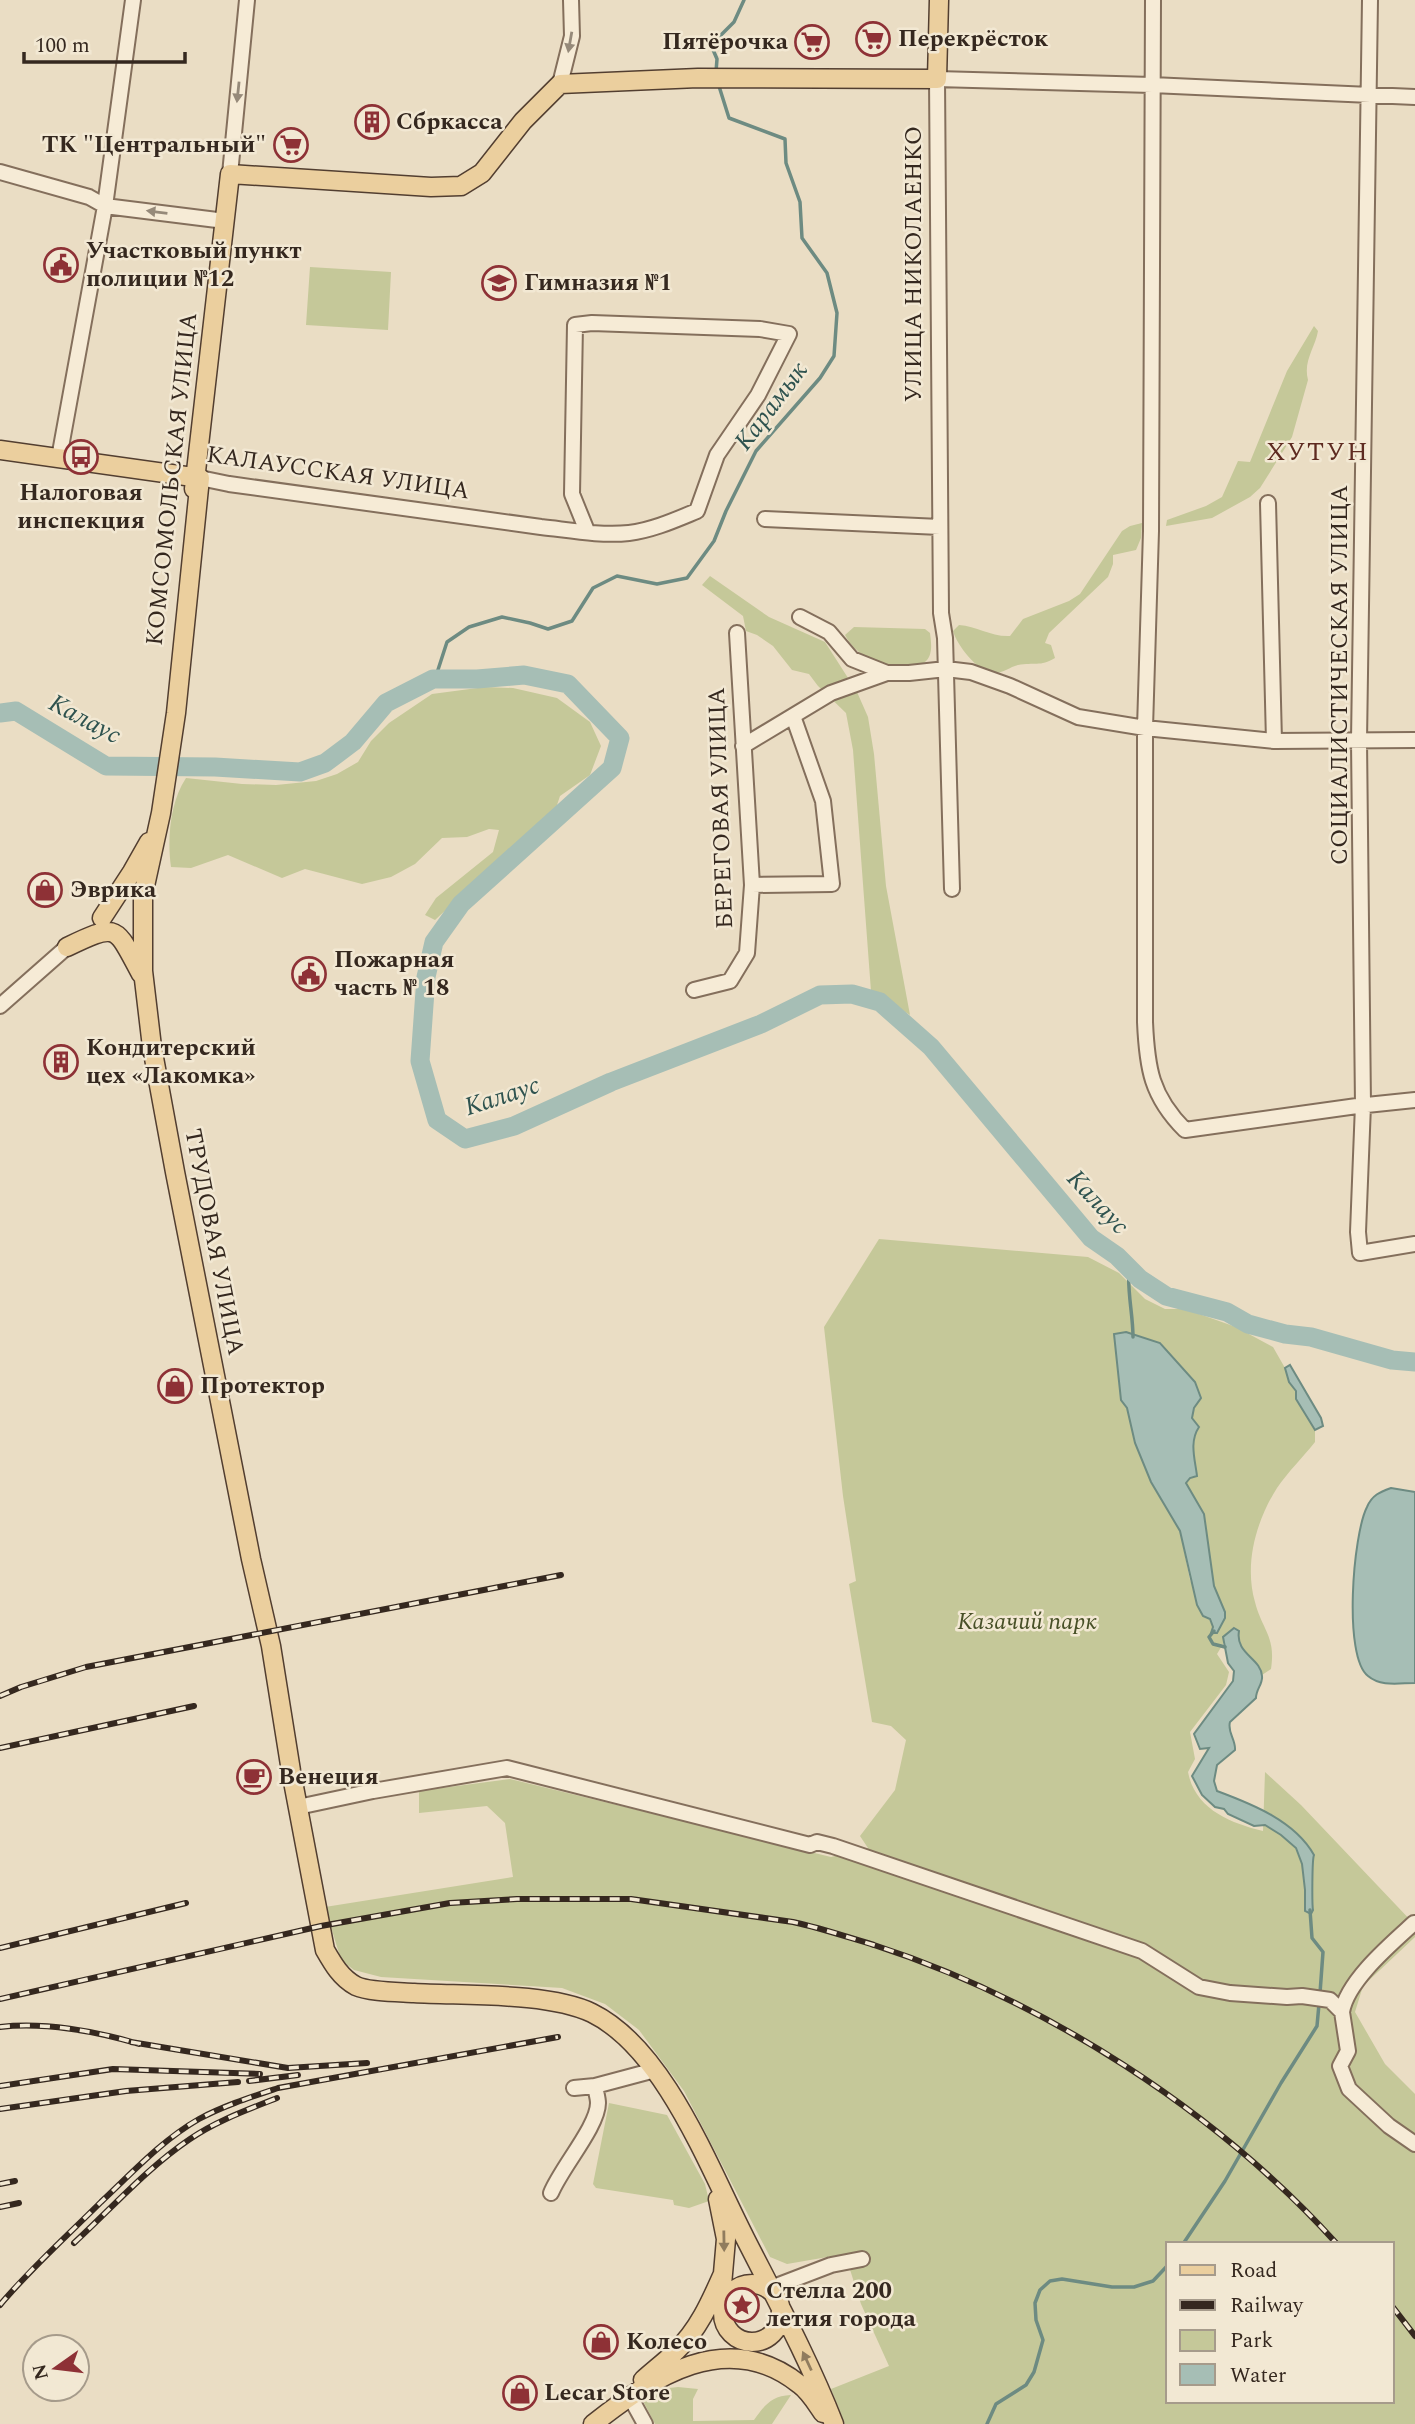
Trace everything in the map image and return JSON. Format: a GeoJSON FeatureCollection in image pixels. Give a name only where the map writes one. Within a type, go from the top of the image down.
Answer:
{"type":"FeatureCollection","features":[{"type":"Feature","properties":{"kind":"main road","name":"УЛИЦА НИКОЛАЕНКО"},"geometry":{"type":"LineString","coordinates":[[937,79],[939,0]]}},
{"type":"Feature","properties":{"kind":"main road"},"geometry":{"type":"LineString","coordinates":[[230,174],[431,187],[461,186],[482,173],[523,121],[560,84],[698,78],[937,79]]}},
{"type":"Feature","properties":{"kind":"main road","name":"КОМСОМОЛЬСКАЯ УЛИЦА"},"geometry":{"type":"LineString","coordinates":[[162,813],[177,713],[180,626],[230,174]]}},
{"type":"Feature","properties":{"kind":"main road","name":"КАЛАУССКАЯ УЛИЦА"},"geometry":{"type":"LineString","coordinates":[[0,450],[198,479]]}},
{"type":"Feature","properties":{"kind":"main road"},"geometry":{"type":"LineString","coordinates":[[102,918],[143,854],[162,813]]}},
{"type":"Feature","properties":{"kind":"main road","name":"ТРУДОВАЯ УЛИЦА"},"geometry":{"type":"LineString","coordinates":[[162,813],[143,895],[144,979],[152,1047],[251,1559],[271,1646],[325,1951],[338,1971],[357,1987],[394,1992],[533,1998],[592,2013],[633,2043],[655,2070],[714,2175],[775,2294],[833,2424]]}},
{"type":"Feature","properties":{"kind":"main road"},"geometry":{"type":"LineString","coordinates":[[67,947],[102,918],[143,895]]}},
{"type":"Feature","properties":{"kind":"main road"},"geometry":{"type":"LineString","coordinates":[[67,947],[92,934],[109,931],[122,937],[144,979]]}},
{"type":"Feature","properties":{"kind":"main road"},"geometry":{"type":"LineString","coordinates":[[714,2175],[726,2239],[722,2276],[726,2326],[750,2343],[772,2369]]}},
{"type":"Feature","properties":{"kind":"main road"},"geometry":{"type":"LineString","coordinates":[[593,2424],[677,2350],[706,2311],[722,2276]]}},
{"type":"Feature","properties":{"kind":"main road"},"geometry":{"type":"LineString","coordinates":[[718,2358],[776,2330],[781,2311],[775,2294],[766,2287],[748,2284],[732,2291],[723,2308]]}},
{"type":"Feature","properties":{"kind":"main road"},"geometry":{"type":"LineString","coordinates":[[629,2395],[696,2362],[739,2358],[759,2362],[802,2385],[833,2424]]}},
{"type":"Feature","properties":{"kind":"street"},"geometry":{"type":"LineString","coordinates":[[59,458],[105,206],[133,0]]}},
{"type":"Feature","properties":{"kind":"street","name":"КОМСОМОЛЬСКАЯ УЛИЦА"},"geometry":{"type":"LineString","coordinates":[[230,174],[247,0]]}},
{"type":"Feature","properties":{"kind":"street"},"geometry":{"type":"LineString","coordinates":[[560,84],[572,36],[571,0]]}},
{"type":"Feature","properties":{"kind":"street"},"geometry":{"type":"LineString","coordinates":[[1153,0],[1151,531],[1145,728],[1146,1056],[1158,1097],[1169,1114],[1185,1130],[1415,1100]]}},
{"type":"Feature","properties":{"kind":"street","name":"СОЦИАЛИСТИЧЕСКАЯ УЛИЦА"},"geometry":{"type":"LineString","coordinates":[[1370,0],[1359,741],[1363,1105],[1358,1232],[1360,1253],[1415,1244]]}},
{"type":"Feature","properties":{"kind":"street"},"geometry":{"type":"LineString","coordinates":[[937,79],[1153,85],[1415,97]]}},
{"type":"Feature","properties":{"kind":"street","name":"УЛИЦА НИКОЛАЕНКО"},"geometry":{"type":"LineString","coordinates":[[937,79],[941,613],[945,638],[952,889]]}},
{"type":"Feature","properties":{"kind":"street"},"geometry":{"type":"LineString","coordinates":[[0,172],[89,197],[105,206],[225,220]]}},
{"type":"Feature","properties":{"kind":"street","name":"КАЛАУССКАЯ УЛИЦА"},"geometry":{"type":"LineString","coordinates":[[198,479],[587,531],[628,533],[663,525],[697,511],[717,455],[758,395],[789,334],[760,329],[592,323],[575,325],[572,494],[587,531]]}},
{"type":"Feature","properties":{"kind":"street"},"geometry":{"type":"LineString","coordinates":[[1268,503],[1274,741]]}},
{"type":"Feature","properties":{"kind":"street"},"geometry":{"type":"LineString","coordinates":[[765,519],[940,527]]}},
{"type":"Feature","properties":{"kind":"street"},"geometry":{"type":"LineString","coordinates":[[800,617],[829,632],[852,659],[887,673]]}},
{"type":"Feature","properties":{"kind":"street","name":"БЕРЕГОВАЯ УЛИЦА"},"geometry":{"type":"LineString","coordinates":[[694,990],[730,981],[747,953],[752,885],[737,633]]}},
{"type":"Feature","properties":{"kind":"street"},"geometry":{"type":"LineString","coordinates":[[743,746],[831,693],[887,673],[946,668],[971,672],[1010,686],[1078,717],[1145,728],[1274,741],[1415,740]]}},
{"type":"Feature","properties":{"kind":"street"},"geometry":{"type":"LineString","coordinates":[[752,885],[832,884],[823,801],[793,716]]}},
{"type":"Feature","properties":{"kind":"street"},"geometry":{"type":"LineString","coordinates":[[0,1006],[67,947]]}},
{"type":"Feature","properties":{"kind":"street"},"geometry":{"type":"LineString","coordinates":[[298,1807],[507,1768],[810,1845],[817,1842],[833,1846],[1142,1951],[1199,1987],[1230,1993],[1330,2000],[1342,2012]]}},
{"type":"Feature","properties":{"kind":"street"},"geometry":{"type":"LineString","coordinates":[[1414,1923],[1380,1957],[1344,2001],[1342,2012],[1348,2051],[1340,2066],[1349,2089],[1389,2126],[1415,2144]]}},
{"type":"Feature","properties":{"kind":"street"},"geometry":{"type":"LineString","coordinates":[[575,2088],[595,2086],[655,2070]]}},
{"type":"Feature","properties":{"kind":"street"},"geometry":{"type":"LineString","coordinates":[[551,2193],[569,2158],[588,2132],[598,2105],[595,2086]]}},
{"type":"Feature","properties":{"kind":"street"},"geometry":{"type":"LineString","coordinates":[[775,2294],[831,2265],[862,2259]]}},
{"type":"Feature","properties":{"kind":"street"},"geometry":{"type":"LineString","coordinates":[[629,2395],[645,2424]]}},
{"type":"Feature","properties":{"kind":"green space"},"geometry":{"type":"Polygon","coordinates":[[[310,267],[391,272],[388,330],[306,325],[310,267]]]}},
{"type":"Feature","properties":{"kind":"green space"},"geometry":{"type":"Polygon","coordinates":[[[1314,326],[1318,331],[1317,337],[1308,361],[1308,380],[1292,437],[1260,488],[1250,497],[1212,518],[1166,526],[1167,520],[1206,506],[1222,497],[1238,461],[1250,462],[1287,371],[1314,326]]]}},
{"type":"Feature","properties":{"kind":"green space"},"geometry":{"type":"Polygon","coordinates":[[[1142,523],[1141,538],[1136,550],[1113,555],[1108,577],[1049,633],[1045,643],[1051,645],[1055,658],[992,673],[980,668],[963,650],[953,631],[959,625],[1010,636],[1023,619],[1080,594],[1122,531],[1142,523]]]}},
{"type":"Feature","properties":{"kind":"green space"},"geometry":{"type":"Polygon","coordinates":[[[710,576],[769,617],[825,642],[857,692],[868,717],[886,886],[910,1015],[871,991],[853,750],[846,713],[809,674],[792,670],[773,646],[746,631],[743,616],[702,585],[710,576]]]}},
{"type":"Feature","properties":{"kind":"green space"},"geometry":{"type":"Polygon","coordinates":[[[854,627],[925,629],[930,633],[929,657],[919,664],[901,666],[876,662],[861,654],[849,642],[845,635],[854,627]]]}},
{"type":"Feature","properties":{"kind":"green space"},"geometry":{"type":"Polygon","coordinates":[[[485,687],[513,688],[557,698],[590,722],[601,746],[590,775],[560,796],[556,808],[435,920],[425,915],[436,898],[493,852],[499,830],[489,829],[467,837],[442,838],[415,864],[391,877],[362,884],[305,869],[282,878],[228,855],[191,868],[171,867],[169,845],[173,809],[186,778],[276,785],[316,781],[337,774],[358,762],[371,741],[389,723],[432,694],[485,687]]]}},
{"type":"Feature","properties":{"kind":"green space","name":"Казачий парк"},"geometry":{"type":"Polygon","coordinates":[[[879,1239],[1088,1257],[1119,1273],[1145,1299],[1165,1309],[1185,1309],[1236,1327],[1273,1347],[1296,1391],[1296,1399],[1315,1430],[1315,1442],[1277,1488],[1263,1514],[1254,1543],[1252,1588],[1272,1649],[1271,1669],[1262,1675],[1237,1639],[1223,1637],[1223,1644],[1217,1654],[1229,1672],[1226,1685],[1190,1732],[1195,1759],[1188,1772],[1198,1796],[1206,1805],[1227,1819],[1263,1831],[1265,1772],[1301,1805],[1415,1925],[1415,1937],[1363,1986],[1355,2012],[1385,2064],[1415,2094],[1415,2424],[845,2424],[831,2389],[889,2366],[861,2304],[845,2254],[787,2264],[770,2257],[684,2091],[639,2030],[605,2004],[562,1988],[381,1977],[354,1970],[341,1960],[325,1907],[513,1877],[505,1823],[487,1806],[419,1813],[419,1791],[510,1779],[831,1857],[868,1848],[860,1836],[895,1790],[906,1740],[891,1726],[872,1722],[849,1584],[856,1581],[843,1496],[824,1327],[879,1239]],[[1126,1332],[1114,1334],[1121,1400],[1127,1408],[1135,1443],[1151,1482],[1180,1531],[1190,1580],[1213,1627],[1225,1612],[1214,1586],[1204,1514],[1185,1483],[1197,1475],[1193,1414],[1201,1398],[1161,1343],[1126,1332]]]}},
{"type":"Feature","properties":{"kind":"green space"},"geometry":{"type":"Polygon","coordinates":[[[609,2103],[667,2115],[705,2184],[709,2201],[689,2208],[674,2205],[673,2200],[596,2188],[593,2184],[609,2103]]]}},
{"type":"Feature","properties":{"kind":"green space"},"geometry":{"type":"Polygon","coordinates":[[[660,2389],[698,2389],[693,2399],[693,2421],[754,2420],[769,2402],[791,2395],[772,2424],[655,2424],[643,2401],[660,2389]]]}},
{"type":"Feature","properties":{"kind":"water"},"geometry":{"type":"Polygon","coordinates":[[[1126,1332],[1160,1343],[1195,1382],[1201,1398],[1194,1408],[1192,1418],[1199,1427],[1193,1445],[1197,1476],[1186,1483],[1204,1514],[1214,1586],[1225,1612],[1225,1618],[1217,1633],[1211,1633],[1213,1627],[1210,1619],[1203,1616],[1197,1605],[1180,1531],[1151,1482],[1135,1443],[1127,1408],[1121,1400],[1114,1334],[1126,1332]]]}},
{"type":"Feature","properties":{"kind":"water"},"geometry":{"type":"Polygon","coordinates":[[[1290,1365],[1321,1418],[1323,1426],[1315,1430],[1289,1382],[1285,1368],[1290,1365]]]}},
{"type":"Feature","properties":{"kind":"water"},"geometry":{"type":"Polygon","coordinates":[[[1391,1488],[1415,1492],[1415,1683],[1390,1684],[1368,1676],[1360,1664],[1355,1645],[1353,1594],[1362,1521],[1371,1500],[1391,1488]]]}},
{"type":"Feature","properties":{"kind":"water"},"geometry":{"type":"Polygon","coordinates":[[[1234,1628],[1239,1631],[1244,1651],[1261,1670],[1262,1679],[1256,1698],[1230,1722],[1235,1750],[1217,1765],[1214,1781],[1217,1791],[1272,1815],[1296,1832],[1306,1843],[1314,1855],[1311,1914],[1305,1911],[1302,1864],[1296,1848],[1265,1825],[1254,1826],[1228,1814],[1224,1809],[1215,1807],[1202,1795],[1192,1776],[1209,1748],[1200,1749],[1194,1734],[1233,1681],[1234,1671],[1228,1663],[1223,1637],[1234,1628]]]}},
{"type":"Feature","properties":{"kind":"waterway","name":"Карамык"},"geometry":{"type":"LineString","coordinates":[[716,72],[717,59],[711,45],[734,22],[744,0]]}},
{"type":"Feature","properties":{"kind":"waterway","name":"Карамык"},"geometry":{"type":"LineString","coordinates":[[435,679],[447,642],[469,627],[502,617],[548,629],[572,621],[593,588],[617,576],[657,584],[687,578],[714,541],[756,451],[820,378],[834,356],[837,313],[827,273],[802,238],[800,202],[786,163],[785,139],[729,118],[718,83]]}},
{"type":"Feature","properties":{"kind":"waterway","name":"Калаус"},"geometry":{"type":"LineString","coordinates":[[0,713],[16,711],[106,766],[215,767],[300,772],[325,763],[353,742],[386,703],[433,679],[524,675],[568,684],[620,738],[612,768],[461,904],[434,942],[426,977],[420,1061],[437,1120],[465,1139],[514,1126],[611,1082],[761,1024],[820,995],[852,994],[880,1002],[931,1047],[1091,1238],[1117,1256],[1140,1279],[1166,1296],[1227,1312],[1248,1324],[1285,1334],[1311,1337],[1392,1360],[1415,1362]]}},
{"type":"Feature","properties":{"kind":"waterway"},"geometry":{"type":"LineString","coordinates":[[1129,1269],[1133,1337]]}},
{"type":"Feature","properties":{"kind":"waterway"},"geometry":{"type":"LineString","coordinates":[[1214,1631],[1209,1637],[1213,1644],[1225,1647]]}},
{"type":"Feature","properties":{"kind":"waterway"},"geometry":{"type":"LineString","coordinates":[[1310,1910],[1312,1938],[1323,1952],[1320,1993]]}},
{"type":"Feature","properties":{"kind":"waterway"},"geometry":{"type":"LineString","coordinates":[[1184,2242],[1225,2181],[1317,2026],[1319,2004]]}},
{"type":"Feature","properties":{"kind":"waterway"},"geometry":{"type":"LineString","coordinates":[[987,2424],[996,2404],[1026,2385],[1034,2372],[1043,2340],[1036,2320],[1035,2303],[1040,2290],[1050,2281],[1062,2279],[1112,2287],[1134,2287],[1153,2281],[1166,2267]]}},
{"type":"Feature","properties":{"kind":"railway"},"geometry":{"type":"LineString","coordinates":[[0,1696],[86,1667],[561,1575]]}},
{"type":"Feature","properties":{"kind":"railway"},"geometry":{"type":"LineString","coordinates":[[0,1748],[194,1706]]}},
{"type":"Feature","properties":{"kind":"railway"},"geometry":{"type":"LineString","coordinates":[[0,1999],[321,1926],[450,1903],[517,1899],[631,1899],[793,1922],[874,1945],[938,1968],[1001,1996],[1064,2029],[1183,2105],[1290,2195],[1335,2242]]}},
{"type":"Feature","properties":{"kind":"railway"},"geometry":{"type":"LineString","coordinates":[[0,1948],[186,1903]]}},
{"type":"Feature","properties":{"kind":"railway"},"geometry":{"type":"LineString","coordinates":[[0,2027],[70,2029],[139,2044]]}},
{"type":"Feature","properties":{"kind":"railway"},"geometry":{"type":"LineString","coordinates":[[0,2305],[49,2252],[148,2158],[185,2127],[208,2114],[278,2088],[558,2037]]}},
{"type":"Feature","properties":{"kind":"railway"},"geometry":{"type":"LineString","coordinates":[[131,2042],[288,2068],[367,2063]]}},
{"type":"Feature","properties":{"kind":"railway"},"geometry":{"type":"LineString","coordinates":[[0,2086],[113,2069],[260,2074]]}},
{"type":"Feature","properties":{"kind":"railway"},"geometry":{"type":"LineString","coordinates":[[249,2081],[298,2075]]}},
{"type":"Feature","properties":{"kind":"railway"},"geometry":{"type":"LineString","coordinates":[[0,2109],[126,2091],[238,2082]]}},
{"type":"Feature","properties":{"kind":"railway"},"geometry":{"type":"LineString","coordinates":[[74,2243],[144,2175],[174,2150],[221,2121],[277,2098]]}},
{"type":"Feature","properties":{"kind":"railway"},"geometry":{"type":"LineString","coordinates":[[0,2184],[15,2181]]}},
{"type":"Feature","properties":{"kind":"railway"},"geometry":{"type":"LineString","coordinates":[[0,2207],[19,2203]]}},
{"type":"Feature","properties":{"kind":"railway"},"geometry":{"type":"LineString","coordinates":[[1394,2309],[1415,2336]]}},
{"type":"Feature","properties":{"kind":"place","name":"Перекрёсток"},"geometry":{"type":"Point","coordinates":[873,39]}},
{"type":"Feature","properties":{"kind":"place","name":"Пятёрочка"},"geometry":{"type":"Point","coordinates":[812,42]}},
{"type":"Feature","properties":{"kind":"place","name":"Сбркасса"},"geometry":{"type":"Point","coordinates":[372,122]}},
{"type":"Feature","properties":{"kind":"place","name":"ТК \"Центральный\""},"geometry":{"type":"Point","coordinates":[291,145]}},
{"type":"Feature","properties":{"kind":"place","name":"Участковый пункт полиции №12"},"geometry":{"type":"Point","coordinates":[61,265]}},
{"type":"Feature","properties":{"kind":"place","name":"Гимназия №1"},"geometry":{"type":"Point","coordinates":[499,283]}},
{"type":"Feature","properties":{"kind":"place","name":"Налоговая инспекция"},"geometry":{"type":"Point","coordinates":[81,457]}},
{"type":"Feature","properties":{"kind":"place","name":"Эврика"},"geometry":{"type":"Point","coordinates":[45,890]}},
{"type":"Feature","properties":{"kind":"place","name":"Пожарная часть № 18"},"geometry":{"type":"Point","coordinates":[309,974]}},
{"type":"Feature","properties":{"kind":"place","name":"Кондитерский цех «Лакомка»"},"geometry":{"type":"Point","coordinates":[61,1062]}},
{"type":"Feature","properties":{"kind":"place","name":"Протектор"},"geometry":{"type":"Point","coordinates":[175,1386]}},
{"type":"Feature","properties":{"kind":"place","name":"Венеция"},"geometry":{"type":"Point","coordinates":[254,1777]}},
{"type":"Feature","properties":{"kind":"place","name":"Стелла 200 летия города"},"geometry":{"type":"Point","coordinates":[742,2305]}},
{"type":"Feature","properties":{"kind":"place","name":"Колесо"},"geometry":{"type":"Point","coordinates":[601,2342]}},
{"type":"Feature","properties":{"kind":"place","name":"Lecar Store"},"geometry":{"type":"Point","coordinates":[520,2393]}},
{"type":"Feature","properties":{"kind":"district","name":"ХУТУН"},"geometry":{"type":"Point","coordinates":[1318,452]}}]}
